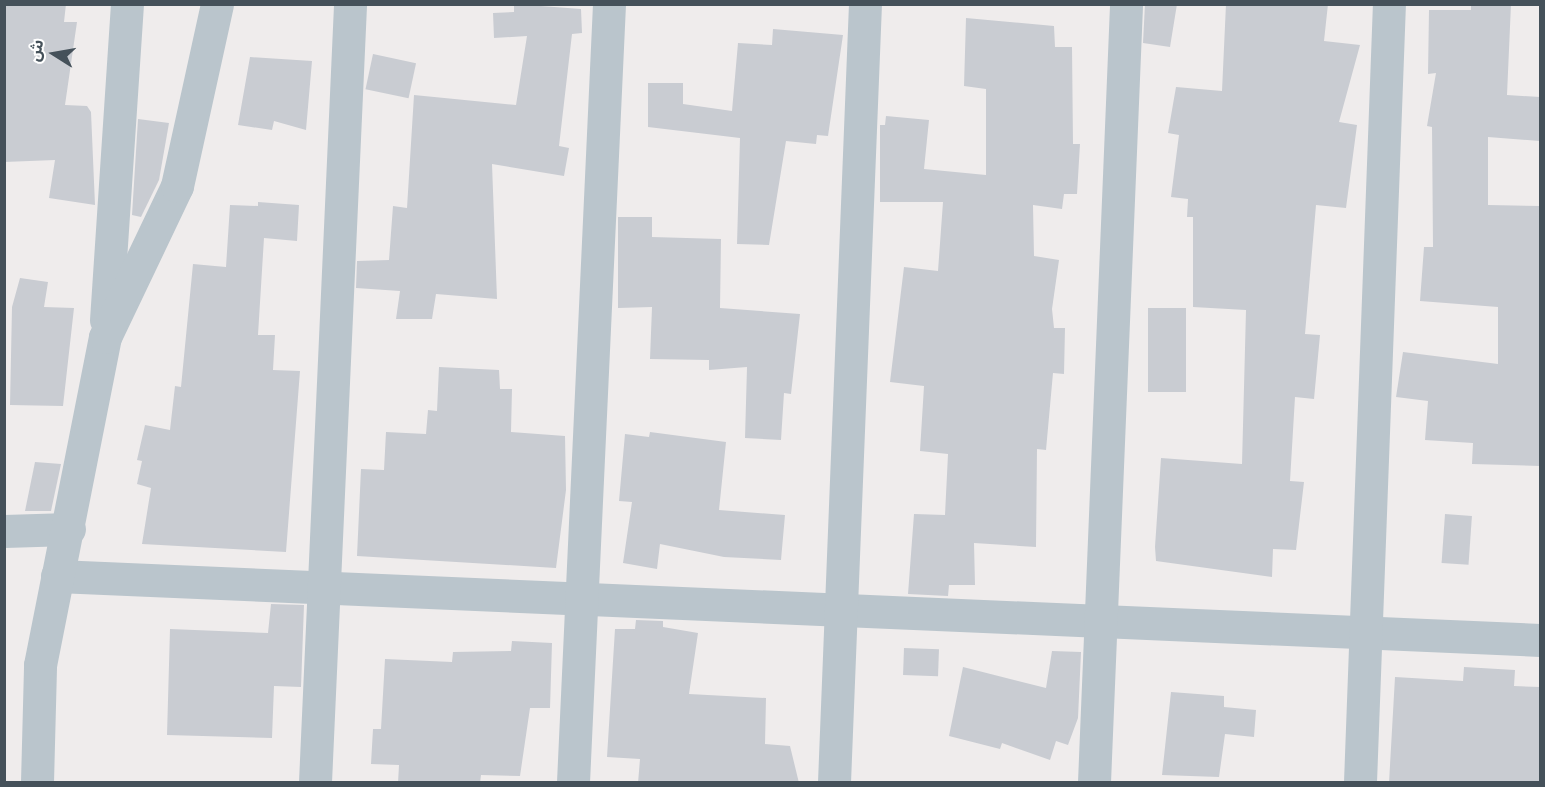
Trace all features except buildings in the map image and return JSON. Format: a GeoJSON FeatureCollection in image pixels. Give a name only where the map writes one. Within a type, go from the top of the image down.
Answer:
{"type":"FeatureCollection","features":[{"type":"Feature","properties":{"kind":"street"},"geometry":{"type":"LineString","coordinates":[[36,783],[37,696],[57,576],[69,529],[105,337],[127,4]]}},
{"type":"Feature","properties":{"kind":"street"},"geometry":{"type":"LineString","coordinates":[[105,337],[177,186],[217,4]]}},
{"type":"Feature","properties":{"kind":"street"},"geometry":{"type":"LineString","coordinates":[[315,783],[327,586],[350,4]]}},
{"type":"Feature","properties":{"kind":"street"},"geometry":{"type":"LineString","coordinates":[[573,783],[609,4]]}},
{"type":"Feature","properties":{"kind":"street"},"geometry":{"type":"LineString","coordinates":[[834,783],[839,612],[865,4]]}},
{"type":"Feature","properties":{"kind":"street"},"geometry":{"type":"LineString","coordinates":[[1094,783],[1126,4]]}},
{"type":"Feature","properties":{"kind":"street"},"geometry":{"type":"LineString","coordinates":[[1360,783],[1389,4]]}},
{"type":"Feature","properties":{"kind":"street"},"geometry":{"type":"LineString","coordinates":[[4,531],[69,529]]}},
{"type":"Feature","properties":{"kind":"street"},"geometry":{"type":"LineString","coordinates":[[57,576],[327,586],[839,612],[1101,617],[1366,633],[1540,639]]}}]}
